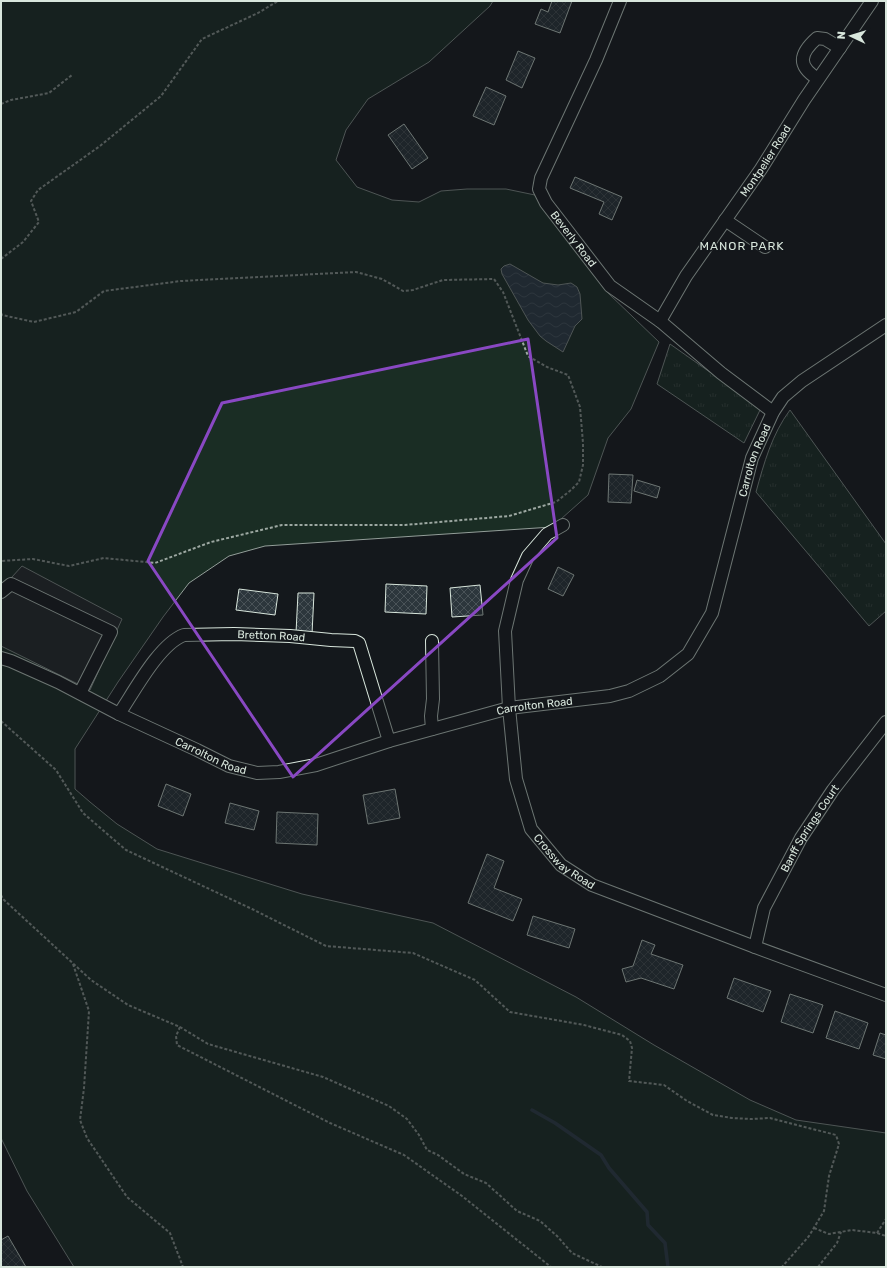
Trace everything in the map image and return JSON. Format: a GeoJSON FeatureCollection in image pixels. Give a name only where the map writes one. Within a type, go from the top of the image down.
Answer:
{"type":"FeatureCollection","features":[{"type":"Feature","properties":{"kind":"street","name":"Beverly Road"},"geometry":{"type":"LineString","coordinates":[[620,1],[596,60],[548,161],[541,178],[540,189],[546,203],[610,286],[660,321],[721,373],[773,412]]}},
{"type":"Feature","properties":{"kind":"street","name":"Montpelier Road"},"geometry":{"type":"LineString","coordinates":[[660,321],[686,276],[761,169],[804,100],[872,1]]}},
{"type":"Feature","properties":{"kind":"street"},"geometry":{"type":"LineString","coordinates":[[818,79],[809,74],[804,66],[803,58],[811,43],[817,38],[825,39],[840,48]]}},
{"type":"Feature","properties":{"kind":"street"},"geometry":{"type":"LineString","coordinates":[[725,220],[765,247]]}},
{"type":"Feature","properties":{"kind":"street","name":"Carrolton Road"},"geometry":{"type":"LineString","coordinates":[[1,658],[32,670],[119,714],[229,766],[258,773],[279,772],[316,765],[389,741],[509,708],[610,696],[629,691],[660,676],[688,654],[712,612],[752,458],[773,412],[783,397],[802,381],[886,325]]}},
{"type":"Feature","properties":{"kind":"street","name":"Crossway Road"},"geometry":{"type":"LineString","coordinates":[[563,525],[547,534],[528,556],[517,580],[505,631],[509,708],[516,779],[531,829],[561,865],[592,885],[886,995]]}},
{"type":"Feature","properties":{"kind":"street"},"geometry":{"type":"LineString","coordinates":[[1,592],[11,584],[111,632],[80,693]]}},
{"type":"Feature","properties":{"kind":"street","name":"Bretton Road"},"geometry":{"type":"LineString","coordinates":[[119,714],[152,664],[170,643],[178,637],[184,635],[248,634],[355,641],[359,643],[389,741]]}},
{"type":"Feature","properties":{"kind":"street"},"geometry":{"type":"LineString","coordinates":[[432,641],[432,729]]}},
{"type":"Feature","properties":{"kind":"street","name":"Banff Springs Court"},"geometry":{"type":"LineString","coordinates":[[755,947],[764,908],[801,838],[833,790],[886,722]]}},
{"type":"Feature","properties":{"kind":"path"},"geometry":{"type":"LineString","coordinates":[[1,259],[23,242],[39,222],[31,201],[38,190],[100,146],[161,96],[202,39],[258,13],[278,1]]}},
{"type":"Feature","properties":{"kind":"path"},"geometry":{"type":"LineString","coordinates":[[1,104],[11,100],[49,93],[72,75]]}},
{"type":"Feature","properties":{"kind":"path"},"geometry":{"type":"LineString","coordinates":[[1,313],[2,315],[34,322],[76,312],[104,291],[181,281],[356,272],[382,279],[403,291],[413,290],[443,280],[494,279],[503,292],[528,356],[547,367],[568,375],[580,407],[583,443],[583,465],[579,482],[571,490],[556,502],[509,516],[405,525],[282,525],[211,542],[155,562],[104,558],[69,566],[33,559],[1,561]]}},
{"type":"Feature","properties":{"kind":"path"},"geometry":{"type":"LineString","coordinates":[[1,721],[56,770],[83,813],[126,850],[252,909],[326,946],[413,953],[475,980],[510,1012],[584,1025],[622,1035],[630,1041],[632,1048],[629,1081],[664,1086],[713,1115],[732,1118],[770,1118],[836,1135],[839,1144],[829,1176],[824,1211],[809,1236],[782,1267]]}},
{"type":"Feature","properties":{"kind":"path"},"geometry":{"type":"LineString","coordinates":[[1,895],[3,899],[91,980],[128,1005],[180,1027],[208,1044],[323,1077],[388,1106],[407,1119],[419,1135],[427,1150],[438,1155],[464,1174],[486,1183],[517,1211],[540,1221],[572,1253],[602,1267]]}},
{"type":"Feature","properties":{"kind":"path"},"geometry":{"type":"LineString","coordinates":[[73,963],[89,1011],[84,1088],[80,1120],[87,1138],[127,1197],[170,1233],[183,1267]]}},
{"type":"Feature","properties":{"kind":"path"},"geometry":{"type":"LineString","coordinates":[[180,1027],[176,1036],[177,1044],[330,1123],[404,1156],[462,1196],[551,1267]]}},
{"type":"Feature","properties":{"kind":"path"},"geometry":{"type":"LineString","coordinates":[[877,1233],[886,1219]]}},
{"type":"Feature","properties":{"kind":"path"},"geometry":{"type":"LineString","coordinates":[[814,1228],[829,1234],[852,1230],[877,1233],[886,1236]]}},
{"type":"Feature","properties":{"kind":"path"},"geometry":{"type":"LineString","coordinates":[[818,1267],[837,1243],[841,1232]]}},
{"type":"Feature","properties":{"kind":"highlighted area"},"geometry":{"type":"Polygon","coordinates":[[[528,339],[557,538],[293,777],[148,561],[222,403],[528,339]]]}},
{"type":"Feature","properties":{"kind":"green space"},"geometry":{"type":"Polygon","coordinates":[[[1,1],[493,1],[490,6],[429,62],[368,99],[346,130],[336,160],[357,187],[392,200],[419,202],[441,191],[467,189],[506,189],[535,195],[608,293],[659,342],[631,409],[608,438],[588,495],[552,527],[265,546],[229,556],[189,583],[163,617],[118,682],[75,749],[75,789],[117,824],[157,849],[302,894],[433,923],[576,997],[654,1045],[750,1100],[796,1120],[886,1133],[886,1267],[74,1267],[27,1191],[1,1138],[1,1]]]}},
{"type":"Feature","properties":{"kind":"green space"},"geometry":{"type":"Polygon","coordinates":[[[670,344],[761,408],[744,443],[657,384],[670,344]]]}},
{"type":"Feature","properties":{"kind":"green space"},"geometry":{"type":"Polygon","coordinates":[[[790,410],[886,544],[886,611],[869,626],[756,492],[773,439],[790,410]]]}},
{"type":"Feature","properties":{"kind":"shaded area"},"geometry":{"type":"Polygon","coordinates":[[[22,566],[122,619],[90,690],[1,646],[1,589],[22,566]]]}},
{"type":"Feature","properties":{"kind":"water"},"geometry":{"type":"Polygon","coordinates":[[[510,264],[543,283],[558,285],[571,283],[577,287],[580,294],[582,319],[575,326],[563,352],[540,336],[528,320],[502,274],[501,269],[510,264]]]}},
{"type":"Feature","properties":{"kind":"building"},"geometry":{"type":"Polygon","coordinates":[[[552,1],[572,1],[560,33],[535,24],[541,9],[548,12],[552,1]]]}},
{"type":"Feature","properties":{"kind":"building"},"geometry":{"type":"Polygon","coordinates":[[[518,51],[535,58],[522,88],[506,80],[518,51]]]}},
{"type":"Feature","properties":{"kind":"building"},"geometry":{"type":"Polygon","coordinates":[[[486,87],[506,96],[494,125],[473,116],[486,87]]]}},
{"type":"Feature","properties":{"kind":"building"},"geometry":{"type":"Polygon","coordinates":[[[404,124],[428,158],[412,169],[388,135],[404,124]]]}},
{"type":"Feature","properties":{"kind":"building"},"geometry":{"type":"Polygon","coordinates":[[[575,177],[622,197],[612,220],[599,214],[604,202],[570,188],[575,177]]]}},
{"type":"Feature","properties":{"kind":"building"},"geometry":{"type":"Polygon","coordinates":[[[609,474],[633,475],[631,503],[608,502],[609,474]]]}},
{"type":"Feature","properties":{"kind":"building"},"geometry":{"type":"Polygon","coordinates":[[[637,480],[660,487],[657,498],[634,491],[637,480]]]}},
{"type":"Feature","properties":{"kind":"building"},"geometry":{"type":"Polygon","coordinates":[[[558,567],[574,575],[563,596],[548,589],[558,567]]]}},
{"type":"Feature","properties":{"kind":"building"},"geometry":{"type":"Polygon","coordinates":[[[386,584],[427,586],[426,614],[385,612],[386,584]]]}},
{"type":"Feature","properties":{"kind":"building"},"geometry":{"type":"Polygon","coordinates":[[[480,585],[483,615],[452,617],[450,588],[480,585]]]}},
{"type":"Feature","properties":{"kind":"building"},"geometry":{"type":"Polygon","coordinates":[[[239,589],[278,594],[275,615],[236,610],[239,589]]]}},
{"type":"Feature","properties":{"kind":"building"},"geometry":{"type":"Polygon","coordinates":[[[298,593],[314,593],[312,634],[296,633],[298,593]]]}},
{"type":"Feature","properties":{"kind":"building"},"geometry":{"type":"Polygon","coordinates":[[[166,784],[191,794],[183,816],[158,806],[166,784]]]}},
{"type":"Feature","properties":{"kind":"building"},"geometry":{"type":"Polygon","coordinates":[[[395,789],[400,818],[368,824],[363,795],[395,789]]]}},
{"type":"Feature","properties":{"kind":"building"},"geometry":{"type":"Polygon","coordinates":[[[230,803],[259,811],[254,830],[225,823],[230,803]]]}},
{"type":"Feature","properties":{"kind":"building"},"geometry":{"type":"Polygon","coordinates":[[[277,812],[318,814],[317,845],[276,843],[277,812]]]}},
{"type":"Feature","properties":{"kind":"building"},"geometry":{"type":"Polygon","coordinates":[[[487,854],[504,861],[494,888],[522,899],[513,921],[468,903],[487,854]]]}},
{"type":"Feature","properties":{"kind":"building"},"geometry":{"type":"Polygon","coordinates":[[[533,916],[575,929],[569,948],[527,935],[533,916]]]}},
{"type":"Feature","properties":{"kind":"building"},"geometry":{"type":"Polygon","coordinates":[[[642,940],[655,945],[651,954],[683,965],[674,989],[641,978],[626,982],[622,969],[633,966],[642,940]]]}},
{"type":"Feature","properties":{"kind":"building"},"geometry":{"type":"Polygon","coordinates":[[[734,978],[771,991],[763,1012],[727,998],[734,978]]]}},
{"type":"Feature","properties":{"kind":"building"},"geometry":{"type":"Polygon","coordinates":[[[790,994],[823,1005],[813,1033],[781,1022],[790,994]]]}},
{"type":"Feature","properties":{"kind":"building"},"geometry":{"type":"Polygon","coordinates":[[[835,1011],[868,1023],[859,1049],[826,1038],[835,1011]]]}},
{"type":"Feature","properties":{"kind":"building"},"geometry":{"type":"Polygon","coordinates":[[[880,1033],[886,1035],[886,1059],[873,1055],[880,1033]]]}},
{"type":"Feature","properties":{"kind":"building"},"geometry":{"type":"Polygon","coordinates":[[[8,1236],[26,1267],[1,1267],[1,1240],[8,1236]]]}},
{"type":"Feature","properties":{"kind":"waterway"},"geometry":{"type":"LineString","coordinates":[[532,1110],[555,1123],[601,1155],[609,1168],[647,1212],[648,1225],[665,1243],[668,1267]]}},
{"type":"Feature","properties":{"kind":"district","name":"MANOR PARK"},"geometry":{"type":"Point","coordinates":[742,246]}}]}
